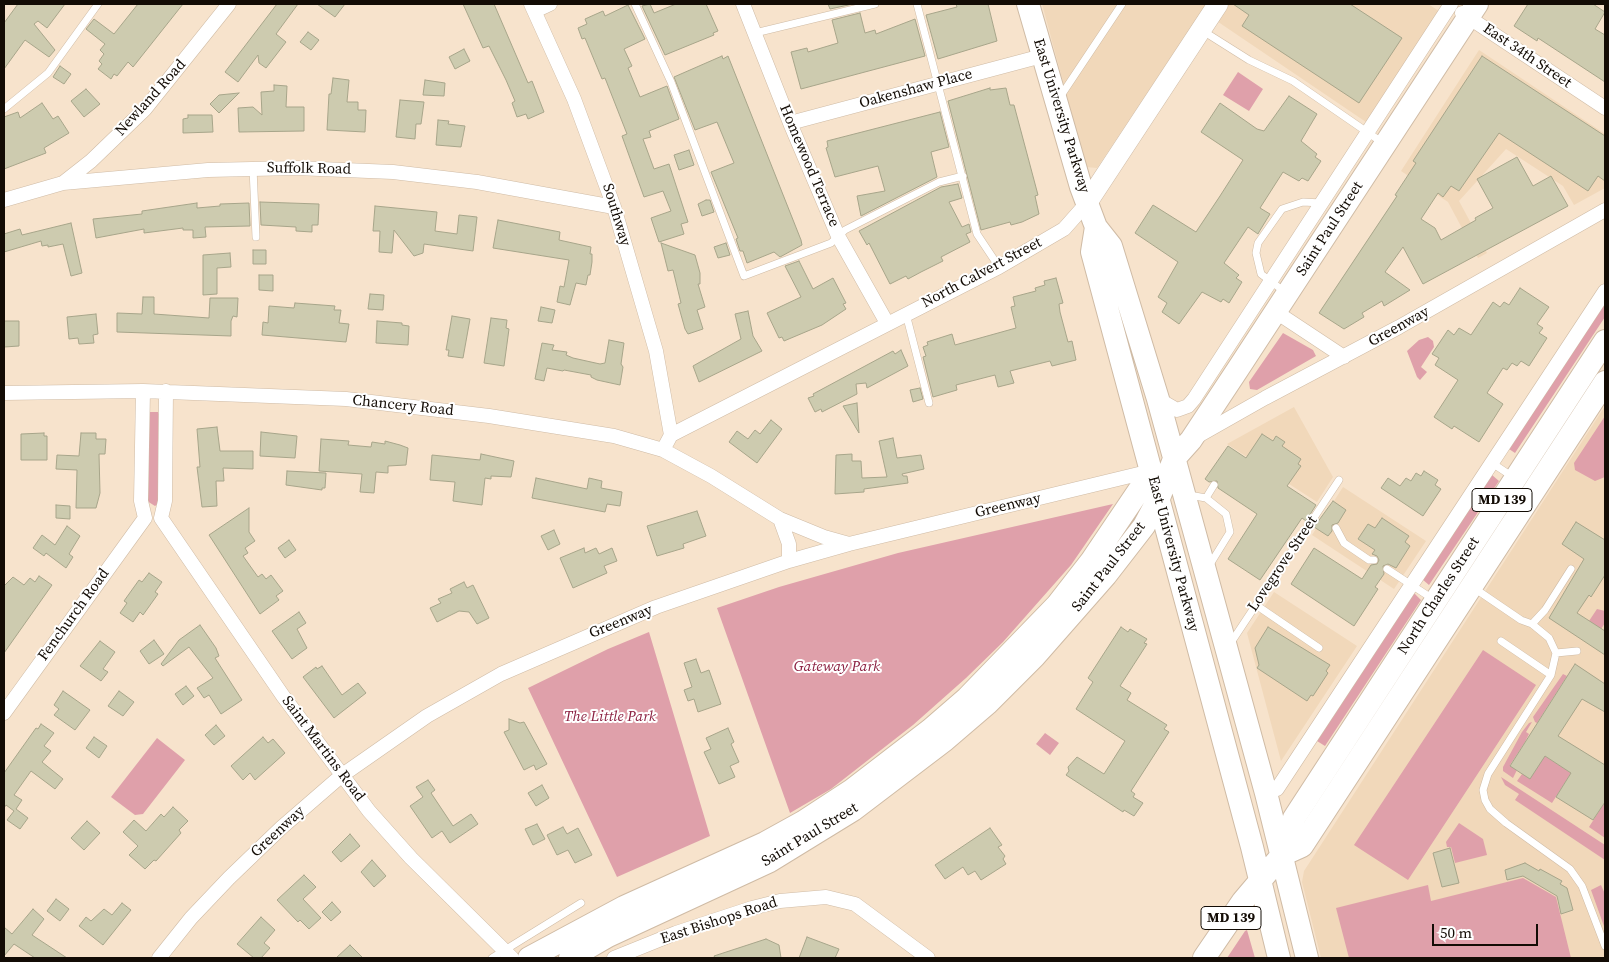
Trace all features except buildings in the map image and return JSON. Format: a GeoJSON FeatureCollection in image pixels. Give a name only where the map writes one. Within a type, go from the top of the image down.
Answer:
{"type":"FeatureCollection","features":[{"type":"Feature","properties":{"kind":"main road","name":"East University Parkway"},"geometry":{"type":"LineString","coordinates":[[1028,4],[1055,103],[1087,203],[1096,227],[1111,246],[1158,399],[1266,793],[1307,958]]}},
{"type":"Feature","properties":{"kind":"main road","name":"North Calvert Street"},"geometry":{"type":"LineString","coordinates":[[1087,203],[1218,4]]}},
{"type":"Feature","properties":{"kind":"main road","name":"Saint Paul Street"},"geometry":{"type":"LineString","coordinates":[[570,958],[608,936],[770,861],[853,810],[893,782],[986,704],[1034,656],[1106,575],[1144,526],[1159,498],[1174,458],[1191,440],[1276,312],[1279,288],[1377,138],[1459,7]]}},
{"type":"Feature","properties":{"kind":"main road","name":"East University Parkway"},"geometry":{"type":"LineString","coordinates":[[1096,227],[1092,252],[1152,471],[1280,958]]}},
{"type":"Feature","properties":{"kind":"main road","name":"North Charles Street"},"geometry":{"type":"LineString","coordinates":[[1282,856],[1294,818],[1605,341]]}},
{"type":"Feature","properties":{"kind":"main road","name":"North Charles Street"},"geometry":{"type":"LineString","coordinates":[[1204,958],[1235,912],[1260,881],[1282,856],[1302,846],[1605,382]]}},
{"type":"Feature","properties":{"kind":"main road","name":"Saint Paul Street"},"geometry":{"type":"LineString","coordinates":[[529,958],[624,907],[764,843],[803,822],[852,790],[930,730],[968,698],[1057,605],[1092,560],[1152,471]]}},
{"type":"Feature","properties":{"kind":"street","name":"Newland Road"},"geometry":{"type":"LineString","coordinates":[[63,183],[91,161],[145,109],[229,4]]}},
{"type":"Feature","properties":{"kind":"street"},"geometry":{"type":"LineString","coordinates":[[533,7],[550,4]]}},
{"type":"Feature","properties":{"kind":"street","name":"Homewood Terrace"},"geometry":{"type":"LineString","coordinates":[[743,4],[790,123],[838,236],[887,323]]}},
{"type":"Feature","properties":{"kind":"street","name":"Southway"},"geometry":{"type":"LineString","coordinates":[[533,7],[574,99],[614,206],[656,351],[671,435]]}},
{"type":"Feature","properties":{"kind":"street","name":"East 34th Street"},"geometry":{"type":"LineString","coordinates":[[1459,7],[1605,108]]}},
{"type":"Feature","properties":{"kind":"street","name":"Oakenshaw Place"},"geometry":{"type":"LineString","coordinates":[[790,123],[1042,56]]}},
{"type":"Feature","properties":{"kind":"street","name":"Saint Paul Street"},"geometry":{"type":"LineString","coordinates":[[1158,399],[1177,410],[1188,406],[1279,288],[1323,204],[1377,138]]}},
{"type":"Feature","properties":{"kind":"street","name":"Suffolk Road"},"geometry":{"type":"LineString","coordinates":[[4,200],[63,183],[253,168],[393,172],[517,188],[614,206]]}},
{"type":"Feature","properties":{"kind":"street","name":"North Calvert Street"},"geometry":{"type":"LineString","coordinates":[[671,435],[905,313],[999,267],[1064,229],[1087,203]]}},
{"type":"Feature","properties":{"kind":"street","name":"Greenway"},"geometry":{"type":"LineString","coordinates":[[1191,440],[1265,398],[1344,357],[1605,210]]}},
{"type":"Feature","properties":{"kind":"street","name":"North Charles Street"},"geometry":{"type":"LineString","coordinates":[[1266,793],[1277,788],[1605,291]]}},
{"type":"Feature","properties":{"kind":"street"},"geometry":{"type":"LineString","coordinates":[[1276,312],[1344,357]]}},
{"type":"Feature","properties":{"kind":"street","name":"Chancery Road"},"geometry":{"type":"LineString","coordinates":[[4,394],[76,390],[291,396],[400,404],[614,436],[663,450],[711,476],[780,519],[824,537],[849,544]]}},
{"type":"Feature","properties":{"kind":"street"},"geometry":{"type":"LineString","coordinates":[[143,391],[141,501],[145,518],[161,518],[165,501],[166,392]]}},
{"type":"Feature","properties":{"kind":"street"},"geometry":{"type":"LineString","coordinates":[[663,450],[671,435]]}},
{"type":"Feature","properties":{"kind":"street","name":"Greenway"},"geometry":{"type":"LineString","coordinates":[[159,958],[191,918],[229,878],[281,828],[341,776],[428,716],[501,674],[656,607],[789,561],[849,544],[1152,471],[1174,458]]}},
{"type":"Feature","properties":{"kind":"street","name":"Fenchurch Road"},"geometry":{"type":"LineString","coordinates":[[4,713],[145,518]]}},
{"type":"Feature","properties":{"kind":"street","name":"Saint Martins Road"},"geometry":{"type":"LineString","coordinates":[[161,518],[283,696],[341,776],[411,858],[502,956]]}},
{"type":"Feature","properties":{"kind":"street"},"geometry":{"type":"LineString","coordinates":[[780,519],[789,544],[789,561]]}},
{"type":"Feature","properties":{"kind":"street","name":"East Bishops Road"},"geometry":{"type":"LineString","coordinates":[[614,958],[676,933],[752,908],[780,901],[826,897],[855,904],[928,958]]}},
{"type":"Feature","properties":{"kind":"lane"},"geometry":{"type":"LineString","coordinates":[[4,109],[48,73],[98,4]]}},
{"type":"Feature","properties":{"kind":"lane"},"geometry":{"type":"LineString","coordinates":[[635,4],[671,82],[744,276],[829,244],[844,230],[939,182],[963,176]]}},
{"type":"Feature","properties":{"kind":"lane"},"geometry":{"type":"LineString","coordinates":[[755,33],[875,4]]}},
{"type":"Feature","properties":{"kind":"lane"},"geometry":{"type":"LineString","coordinates":[[917,4],[977,234],[999,267]]}},
{"type":"Feature","properties":{"kind":"lane"},"geometry":{"type":"LineString","coordinates":[[1055,103],[1122,4]]}},
{"type":"Feature","properties":{"kind":"lane"},"geometry":{"type":"LineString","coordinates":[[1201,30],[1249,60],[1293,81],[1377,138]]}},
{"type":"Feature","properties":{"kind":"lane"},"geometry":{"type":"LineString","coordinates":[[253,168],[256,237]]}},
{"type":"Feature","properties":{"kind":"lane"},"geometry":{"type":"LineString","coordinates":[[1279,288],[1261,274],[1256,248],[1278,212],[1287,206],[1303,202],[1323,204]]}},
{"type":"Feature","properties":{"kind":"lane"},"geometry":{"type":"LineString","coordinates":[[905,313],[929,403]]}},
{"type":"Feature","properties":{"kind":"lane"},"geometry":{"type":"LineString","coordinates":[[1492,463],[1515,479]]}},
{"type":"Feature","properties":{"kind":"lane","name":"Lovegrove Street"},"geometry":{"type":"LineString","coordinates":[[1226,649],[1339,480]]}},
{"type":"Feature","properties":{"kind":"lane"},"geometry":{"type":"LineString","coordinates":[[1206,498],[1214,485]]}},
{"type":"Feature","properties":{"kind":"lane"},"geometry":{"type":"LineString","coordinates":[[1183,494],[1206,498],[1226,514],[1230,532],[1205,573]]}},
{"type":"Feature","properties":{"kind":"lane"},"geometry":{"type":"LineString","coordinates":[[1336,528],[1344,543],[1369,560],[1374,560]]}},
{"type":"Feature","properties":{"kind":"lane"},"geometry":{"type":"LineString","coordinates":[[1387,569],[1436,601]]}},
{"type":"Feature","properties":{"kind":"lane"},"geometry":{"type":"LineString","coordinates":[[1532,624],[1545,610],[1571,569]]}},
{"type":"Feature","properties":{"kind":"lane"},"geometry":{"type":"LineString","coordinates":[[1472,587],[1522,620],[1532,624],[1549,638],[1556,653],[1551,675],[1488,774],[1483,790],[1486,800],[1498,816],[1560,860],[1576,877],[1605,946]]}},
{"type":"Feature","properties":{"kind":"lane"},"geometry":{"type":"LineString","coordinates":[[1256,605],[1319,648]]}},
{"type":"Feature","properties":{"kind":"lane"},"geometry":{"type":"LineString","coordinates":[[1501,641],[1551,675]]}},
{"type":"Feature","properties":{"kind":"lane"},"geometry":{"type":"LineString","coordinates":[[1556,653],[1577,651]]}},
{"type":"Feature","properties":{"kind":"lane"},"geometry":{"type":"LineString","coordinates":[[502,956],[581,903]]}},
{"type":"Feature","properties":{"kind":"shaded area"},"geometry":{"type":"Polygon","coordinates":[[[1042,4],[1428,4],[1439,11],[1366,122],[1202,11],[1097,168],[1086,167],[1042,4]]]}},
{"type":"Feature","properties":{"kind":"shaded area"},"geometry":{"type":"Polygon","coordinates":[[[1479,50],[1605,134],[1605,188],[1574,205],[1563,186],[1506,149],[1459,201],[1487,253],[1478,258],[1448,202],[1401,171],[1479,50]]]}},
{"type":"Feature","properties":{"kind":"shaded area"},"geometry":{"type":"Polygon","coordinates":[[[1605,406],[1605,958],[1321,958],[1302,882],[1304,871],[1605,406]]]}},
{"type":"Feature","properties":{"kind":"shaded area"},"geometry":{"type":"Polygon","coordinates":[[[1294,407],[1333,477],[1317,502],[1227,444],[1294,407]]]}},
{"type":"Feature","properties":{"kind":"shaded area"},"geometry":{"type":"Polygon","coordinates":[[[1343,487],[1426,541],[1394,589],[1312,535],[1343,487]]]}},
{"type":"Feature","properties":{"kind":"shaded area"},"geometry":{"type":"Polygon","coordinates":[[[1274,592],[1357,646],[1281,761],[1247,633],[1274,592]]]}},
{"type":"Feature","properties":{"kind":"green space"},"geometry":{"type":"Polygon","coordinates":[[[1238,72],[1263,89],[1249,111],[1223,95],[1238,72]]]}},
{"type":"Feature","properties":{"kind":"green space"},"geometry":{"type":"Polygon","coordinates":[[[1605,299],[1605,317],[1515,453],[1509,447],[1605,299]]]}},
{"type":"Feature","properties":{"kind":"green space"},"geometry":{"type":"Polygon","coordinates":[[[1283,333],[1313,350],[1316,356],[1257,390],[1250,389],[1249,382],[1283,333]]]}},
{"type":"Feature","properties":{"kind":"green space"},"geometry":{"type":"Polygon","coordinates":[[[1428,337],[1433,341],[1434,347],[1421,367],[1427,372],[1420,380],[1417,377],[1407,351],[1419,340],[1428,337]]]}},
{"type":"Feature","properties":{"kind":"green space"},"geometry":{"type":"Polygon","coordinates":[[[150,412],[158,412],[160,416],[159,503],[155,506],[147,501],[148,415],[150,412]]]}},
{"type":"Feature","properties":{"kind":"green space"},"geometry":{"type":"Polygon","coordinates":[[[1605,416],[1605,477],[1595,481],[1575,470],[1574,463],[1605,416]]]}},
{"type":"Feature","properties":{"kind":"green space"},"geometry":{"type":"Polygon","coordinates":[[[1492,475],[1499,481],[1429,585],[1422,579],[1492,475]]]}},
{"type":"Feature","properties":{"kind":"green space","name":"Gateway Park"},"geometry":{"type":"Polygon","coordinates":[[[1113,504],[1071,565],[1003,642],[966,678],[913,725],[831,789],[790,813],[717,608],[779,587],[898,553],[1113,504]]]}},
{"type":"Feature","properties":{"kind":"green space"},"geometry":{"type":"Polygon","coordinates":[[[1413,594],[1421,600],[1325,746],[1317,741],[1413,594]]]}},
{"type":"Feature","properties":{"kind":"green space"},"geometry":{"type":"Polygon","coordinates":[[[1597,609],[1605,611],[1605,623],[1601,629],[1589,621],[1597,609]]]}},
{"type":"Feature","properties":{"kind":"green space","name":"The Little Park"},"geometry":{"type":"Polygon","coordinates":[[[649,632],[710,836],[617,877],[528,688],[608,649],[649,632]]]}},
{"type":"Feature","properties":{"kind":"green space"},"geometry":{"type":"Polygon","coordinates":[[[1483,650],[1536,685],[1408,880],[1354,845],[1483,650]]]}},
{"type":"Feature","properties":{"kind":"green space"},"geometry":{"type":"Polygon","coordinates":[[[1563,674],[1567,676],[1537,723],[1535,722],[1533,717],[1563,674]]]}},
{"type":"Feature","properties":{"kind":"green space"},"geometry":{"type":"Polygon","coordinates":[[[1532,722],[1526,732],[1529,734],[1525,742],[1510,765],[1517,770],[1513,778],[1503,771],[1503,767],[1522,732],[1532,722]]]}},
{"type":"Feature","properties":{"kind":"green space"},"geometry":{"type":"Polygon","coordinates":[[[1045,733],[1059,743],[1050,755],[1036,744],[1045,733]]]}},
{"type":"Feature","properties":{"kind":"green space"},"geometry":{"type":"Polygon","coordinates":[[[157,738],[185,760],[143,814],[135,815],[111,797],[157,738]]]}},
{"type":"Feature","properties":{"kind":"green space"},"geometry":{"type":"Polygon","coordinates":[[[1545,756],[1571,773],[1552,803],[1517,781],[1522,774],[1545,756]]]}},
{"type":"Feature","properties":{"kind":"green space"},"geometry":{"type":"Polygon","coordinates":[[[1501,777],[1605,845],[1605,860],[1515,800],[1519,794],[1505,785],[1501,777]]]}},
{"type":"Feature","properties":{"kind":"green space"},"geometry":{"type":"Polygon","coordinates":[[[1605,802],[1605,838],[1589,827],[1605,802]]]}},
{"type":"Feature","properties":{"kind":"green space"},"geometry":{"type":"Polygon","coordinates":[[[1459,823],[1483,839],[1487,855],[1455,863],[1451,847],[1447,847],[1446,842],[1459,823]]]}},
{"type":"Feature","properties":{"kind":"green space"},"geometry":{"type":"Polygon","coordinates":[[[1523,878],[1556,897],[1571,958],[1349,958],[1336,908],[1428,885],[1431,901],[1523,878]]]}},
{"type":"Feature","properties":{"kind":"green space"},"geometry":{"type":"Polygon","coordinates":[[[1601,885],[1605,894],[1605,929],[1591,890],[1601,885]]]}},
{"type":"Feature","properties":{"kind":"green space"},"geometry":{"type":"Polygon","coordinates":[[[1247,930],[1255,958],[1227,958],[1245,931],[1247,930]]]}}]}
